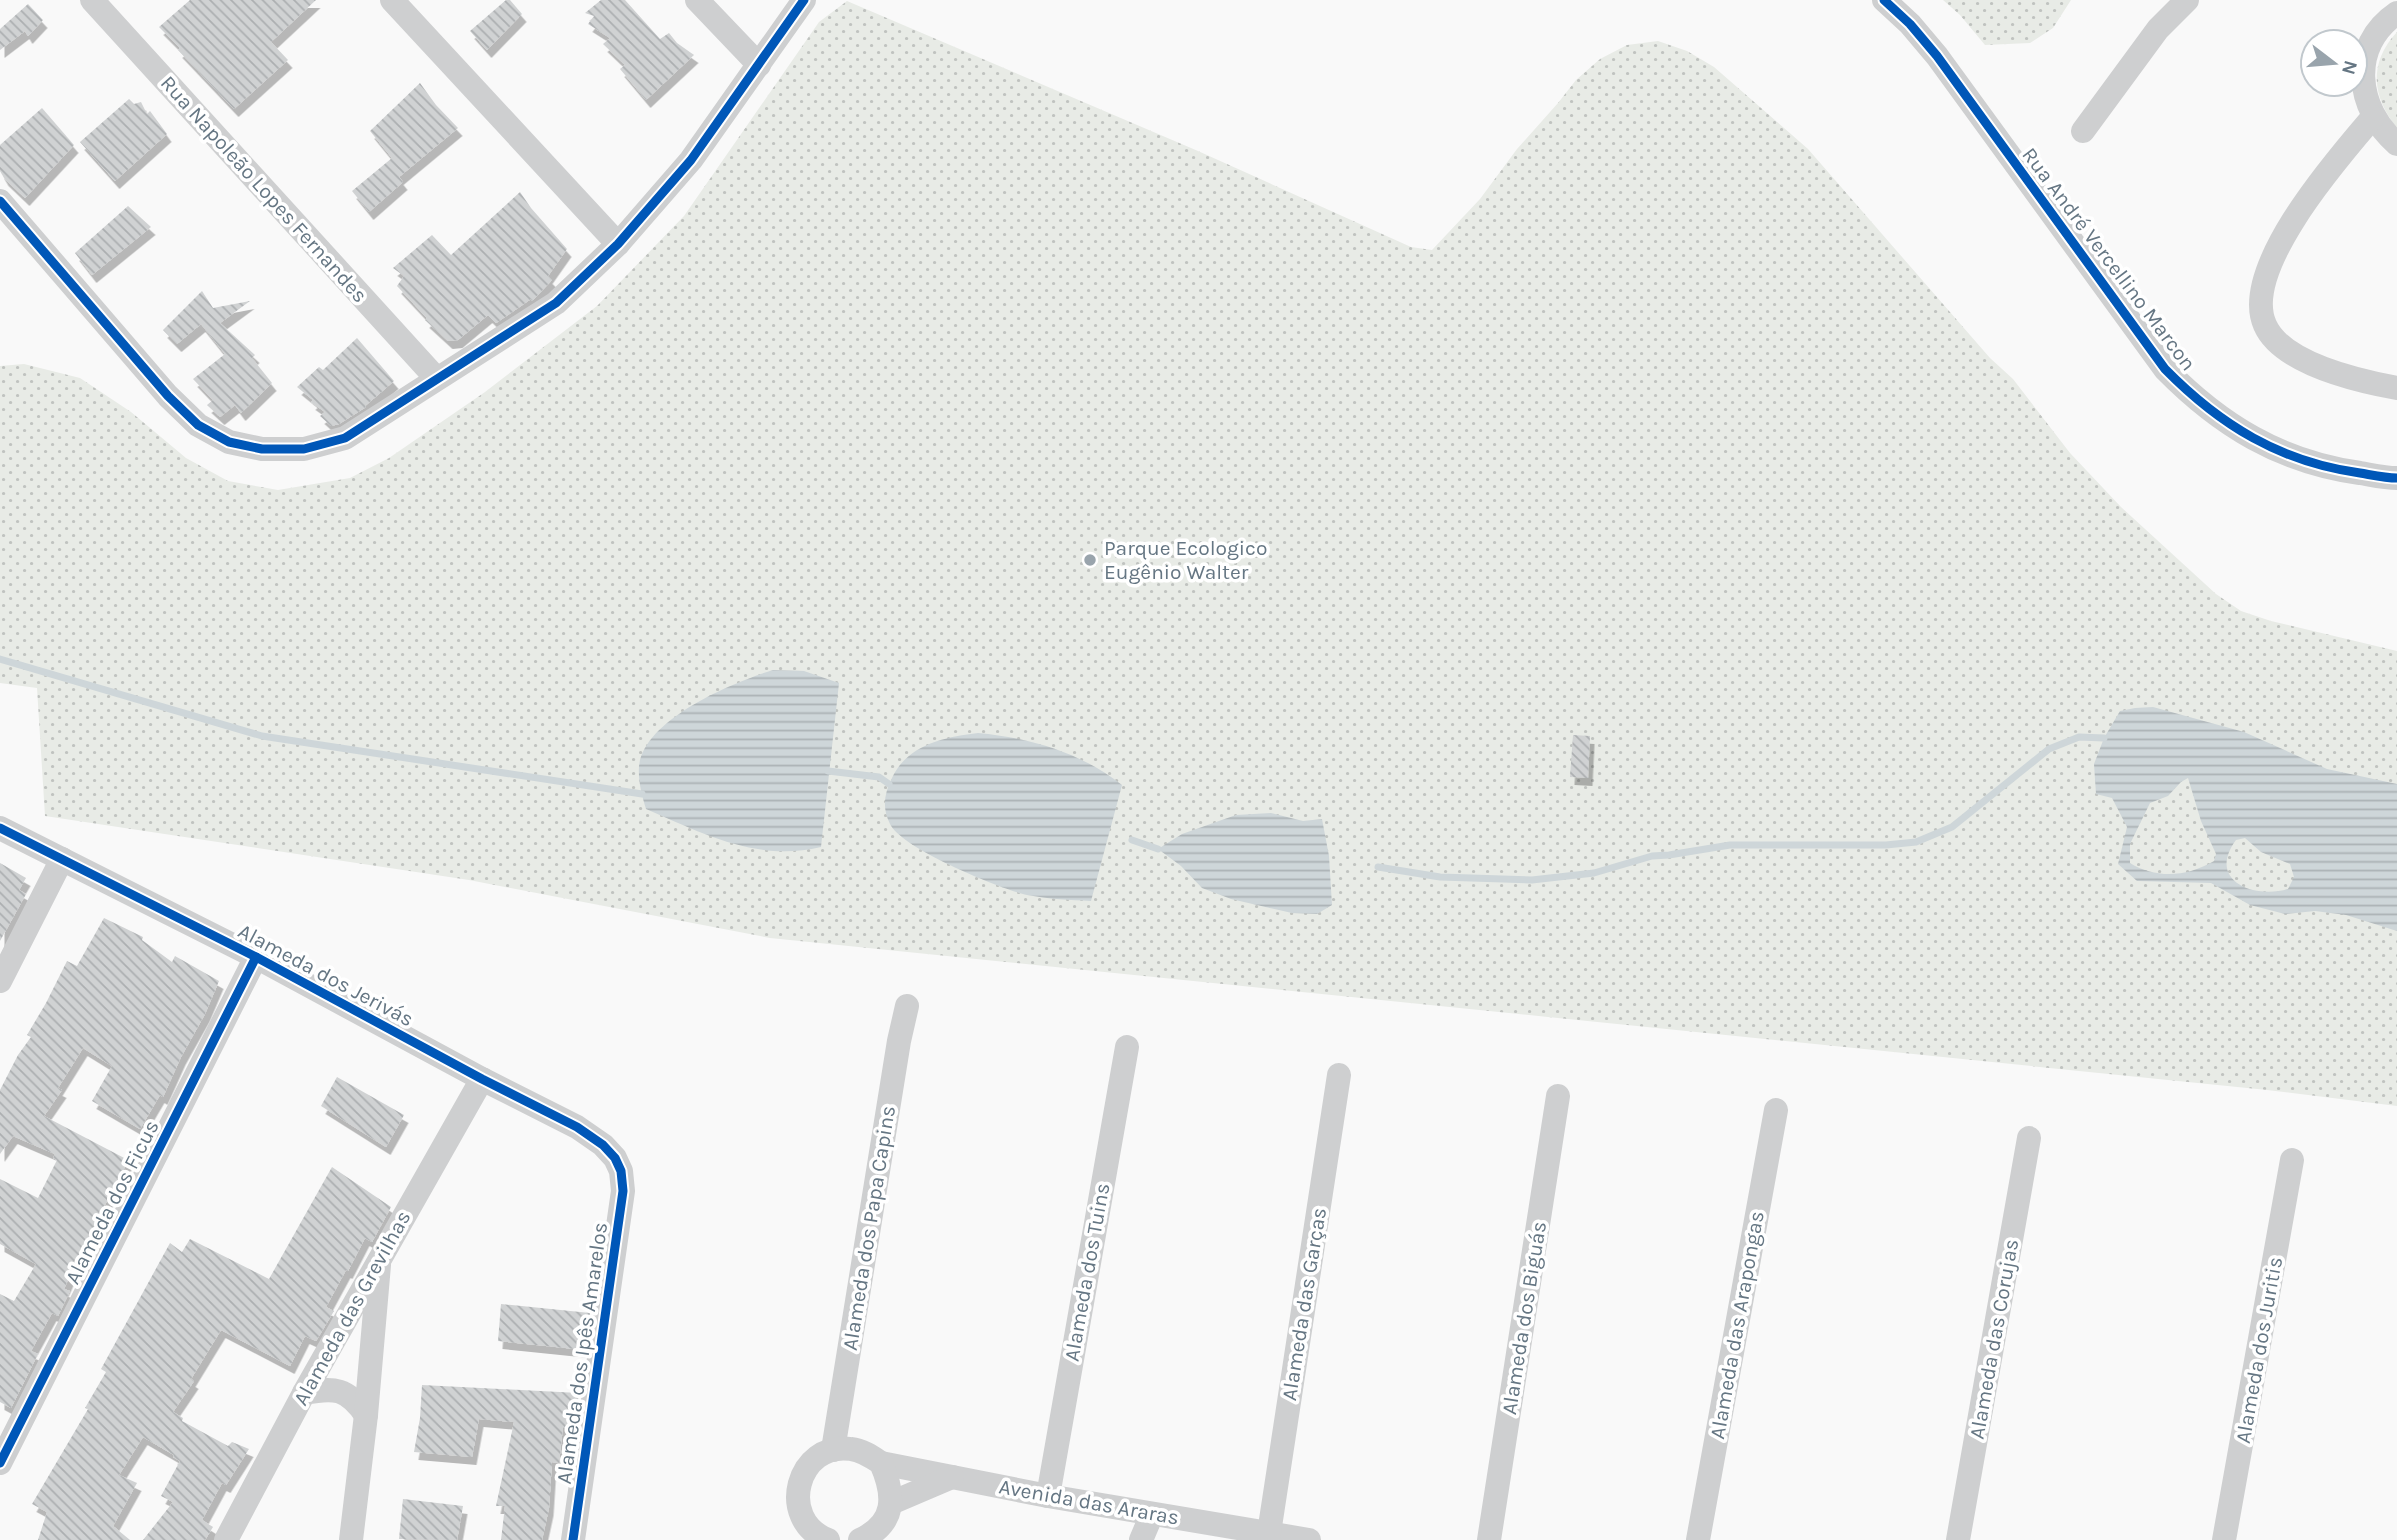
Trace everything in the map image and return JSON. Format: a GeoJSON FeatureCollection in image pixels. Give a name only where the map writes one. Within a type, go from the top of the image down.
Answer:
{"type":"FeatureCollection","features":[{"type":"Feature","properties":{"kind":"street","name":"Rua Napoleão Lopes Fernandes"},"geometry":{"type":"LineString","coordinates":[[92,0],[436,378]]}},
{"type":"Feature","properties":{"kind":"street"},"geometry":{"type":"LineString","coordinates":[[392,0],[618,244]]}},
{"type":"Feature","properties":{"kind":"street"},"geometry":{"type":"LineString","coordinates":[[697,0],[758,65]]}},
{"type":"Feature","properties":{"kind":"street"},"geometry":{"type":"LineString","coordinates":[[0,201],[168,396],[198,425],[229,442],[262,449],[304,449],[345,438],[556,303],[618,244],[691,160],[804,0]]}},
{"type":"Feature","properties":{"kind":"street","name":"Rua André Vercellino Marcon"},"geometry":{"type":"LineString","coordinates":[[1884,0],[1910,24],[1937,56],[2165,369],[2194,399],[2253,439],[2293,458],[2338,470],[2397,478]]}},
{"type":"Feature","properties":{"kind":"street"},"geometry":{"type":"LineString","coordinates":[[2082,131],[2158,29],[2188,0]]}},
{"type":"Feature","properties":{"kind":"street"},"geometry":{"type":"LineString","coordinates":[[2397,13],[2378,31],[2368,47],[2362,83],[2373,117],[2383,132],[2397,144]]}},
{"type":"Feature","properties":{"kind":"street"},"geometry":{"type":"LineString","coordinates":[[2373,117],[2322,178],[2280,242],[2264,281],[2260,300],[2265,326],[2281,345],[2299,358],[2337,374],[2397,388]]}},
{"type":"Feature","properties":{"kind":"street","name":"Alameda dos Jerivás"},"geometry":{"type":"LineString","coordinates":[[0,828],[256,957],[577,1127],[603,1144],[615,1158],[621,1171]]}},
{"type":"Feature","properties":{"kind":"street"},"geometry":{"type":"LineString","coordinates":[[0,981],[62,859]]}},
{"type":"Feature","properties":{"kind":"street","name":"Alameda dos Ficus"},"geometry":{"type":"LineString","coordinates":[[0,1463],[256,957]]}},
{"type":"Feature","properties":{"kind":"street","name":"Alameda dos Papa Capins"},"geometry":{"type":"LineString","coordinates":[[833,1450],[899,1041],[907,1006]]}},
{"type":"Feature","properties":{"kind":"street","name":"Alameda dos Tuins"},"geometry":{"type":"LineString","coordinates":[[1048,1496],[1127,1047]]}},
{"type":"Feature","properties":{"kind":"street","name":"Alameda das Garças"},"geometry":{"type":"LineString","coordinates":[[1269,1533],[1339,1075]]}},
{"type":"Feature","properties":{"kind":"street","name":"Alameda das Grevilhas"},"geometry":{"type":"LineString","coordinates":[[226,1540],[304,1392],[482,1079]]}},
{"type":"Feature","properties":{"kind":"street","name":"Alameda dos Biguás"},"geometry":{"type":"LineString","coordinates":[[1489,1540],[1558,1096]]}},
{"type":"Feature","properties":{"kind":"street","name":"Alameda das Arapongas"},"geometry":{"type":"LineString","coordinates":[[1698,1540],[1776,1110]]}},
{"type":"Feature","properties":{"kind":"street","name":"Alameda das Corujas"},"geometry":{"type":"LineString","coordinates":[[1958,1540],[2029,1138]]}},
{"type":"Feature","properties":{"kind":"street","name":"Alameda dos Juritis"},"geometry":{"type":"LineString","coordinates":[[2224,1540],[2292,1160]]}},
{"type":"Feature","properties":{"kind":"street","name":"Alameda dos Ipês Amarelos"},"geometry":{"type":"LineString","coordinates":[[573,1540],[623,1191],[621,1171]]}},
{"type":"Feature","properties":{"kind":"street"},"geometry":{"type":"LineString","coordinates":[[351,1540],[366,1415],[380,1257]]}},
{"type":"Feature","properties":{"kind":"street"},"geometry":{"type":"LineString","coordinates":[[304,1392],[327,1388],[343,1393],[357,1402],[366,1415]]}},
{"type":"Feature","properties":{"kind":"street","name":"Avenida das Araras"},"geometry":{"type":"LineString","coordinates":[[833,1450],[851,1449],[881,1463],[1048,1496],[1309,1540]]}},
{"type":"Feature","properties":{"kind":"street"},"geometry":{"type":"LineString","coordinates":[[828,1540],[820,1537],[806,1524],[798,1508],[797,1489],[804,1472],[816,1458],[833,1450]]}},
{"type":"Feature","properties":{"kind":"street"},"geometry":{"type":"LineString","coordinates":[[867,1538],[885,1520],[891,1503],[890,1484],[881,1463]]}},
{"type":"Feature","properties":{"kind":"street"},"geometry":{"type":"LineString","coordinates":[[891,1503],[952,1477]]}},
{"type":"Feature","properties":{"kind":"street"},"geometry":{"type":"LineString","coordinates":[[1141,1540],[1152,1514]]}},
{"type":"Feature","properties":{"kind":"shaded area"},"geometry":{"type":"Polygon","coordinates":[[[1943,0],[2071,0],[2053,28],[2030,43],[1985,45],[1960,15],[1943,0]]]}},
{"type":"Feature","properties":{"kind":"shaded area","name":"Parque Ecologico Eugênio Walter"},"geometry":{"type":"Polygon","coordinates":[[[847,1],[1198,151],[1411,247],[1432,250],[1480,199],[1517,149],[1576,80],[1600,59],[1627,45],[1658,41],[1687,51],[1714,67],[1808,149],[1990,358],[2013,379],[2070,453],[2121,507],[2216,594],[2241,611],[2271,621],[2397,651],[2397,1106],[2267,1090],[770,938],[469,880],[45,816],[37,688],[0,683],[0,366],[24,364],[80,378],[131,412],[186,458],[228,481],[278,490],[350,478],[389,458],[485,392],[597,306],[684,216],[819,22],[847,1]]]}},
{"type":"Feature","properties":{"kind":"shaded area"},"geometry":{"type":"Polygon","coordinates":[[[2397,32],[2397,128],[2382,104],[2377,80],[2381,56],[2397,32]]]}},
{"type":"Feature","properties":{"kind":"shaded area"},"geometry":{"type":"Polygon","coordinates":[[[773,670],[804,671],[839,683],[821,847],[797,851],[753,848],[710,836],[646,809],[639,767],[644,750],[656,733],[673,718],[715,693],[773,670]]]}},
{"type":"Feature","properties":{"kind":"shaded area"},"geometry":{"type":"Polygon","coordinates":[[[2153,707],[2244,732],[2327,769],[2397,784],[2397,931],[2346,915],[2315,911],[2285,914],[2250,905],[2211,883],[2137,881],[2118,864],[2127,827],[2112,798],[2096,794],[2094,764],[2104,738],[2120,711],[2153,707]],[[2188,778],[2168,796],[2150,803],[2130,844],[2130,863],[2150,872],[2172,874],[2193,870],[2214,861],[2216,854],[2201,821],[2188,778]],[[2245,838],[2236,840],[2228,854],[2230,876],[2249,889],[2288,889],[2294,877],[2290,864],[2261,852],[2245,838]]]}},
{"type":"Feature","properties":{"kind":"shaded area"},"geometry":{"type":"Polygon","coordinates":[[[978,733],[1054,748],[1106,773],[1122,785],[1091,901],[1027,895],[996,885],[931,855],[898,834],[890,824],[885,807],[887,790],[892,778],[907,758],[917,750],[940,740],[978,733]]]}},
{"type":"Feature","properties":{"kind":"shaded area"},"geometry":{"type":"Polygon","coordinates":[[[1271,813],[1303,821],[1322,819],[1329,856],[1332,905],[1317,914],[1292,913],[1231,899],[1202,888],[1181,866],[1158,849],[1182,834],[1236,815],[1271,813]]]}},
{"type":"Feature","properties":{"kind":"building"},"geometry":{"type":"Polygon","coordinates":[[[190,0],[316,0],[271,42],[288,60],[234,109],[159,27],[190,0]]]}},
{"type":"Feature","properties":{"kind":"building"},"geometry":{"type":"Polygon","coordinates":[[[506,0],[510,0],[522,14],[487,50],[470,31],[506,0]]]}},
{"type":"Feature","properties":{"kind":"building"},"geometry":{"type":"Polygon","coordinates":[[[601,0],[625,0],[660,39],[669,33],[677,43],[694,55],[646,100],[620,69],[625,65],[603,44],[610,38],[588,24],[594,16],[585,13],[601,0]]]}},
{"type":"Feature","properties":{"kind":"building"},"geometry":{"type":"Polygon","coordinates":[[[28,4],[43,20],[28,36],[25,31],[0,50],[0,29],[28,4]]]}},
{"type":"Feature","properties":{"kind":"building"},"geometry":{"type":"Polygon","coordinates":[[[420,83],[458,128],[399,177],[403,182],[369,212],[352,191],[392,158],[370,131],[420,83]]]}},
{"type":"Feature","properties":{"kind":"building"},"geometry":{"type":"Polygon","coordinates":[[[129,99],[134,104],[141,102],[147,114],[150,111],[167,134],[115,181],[80,142],[129,99]]]}},
{"type":"Feature","properties":{"kind":"building"},"geometry":{"type":"Polygon","coordinates":[[[42,108],[74,145],[25,198],[0,171],[0,145],[42,108]]]}},
{"type":"Feature","properties":{"kind":"building"},"geometry":{"type":"Polygon","coordinates":[[[520,192],[567,249],[548,276],[552,280],[532,301],[531,299],[496,323],[488,315],[458,340],[448,341],[425,320],[427,318],[397,286],[404,276],[393,268],[432,235],[451,255],[520,192]]]}},
{"type":"Feature","properties":{"kind":"building"},"geometry":{"type":"Polygon","coordinates":[[[128,206],[151,227],[92,275],[75,253],[128,206]]]}},
{"type":"Feature","properties":{"kind":"building"},"geometry":{"type":"Polygon","coordinates":[[[202,291],[213,308],[250,301],[220,323],[255,355],[252,358],[272,383],[241,413],[235,405],[220,417],[207,405],[213,400],[193,379],[225,354],[201,324],[177,344],[163,330],[202,291]]]}},
{"type":"Feature","properties":{"kind":"building"},"geometry":{"type":"Polygon","coordinates":[[[357,338],[394,381],[366,407],[331,426],[320,416],[325,412],[297,387],[319,367],[323,370],[357,338]]]}},
{"type":"Feature","properties":{"kind":"building"},"geometry":{"type":"Polygon","coordinates":[[[1573,735],[1590,736],[1588,778],[1570,777],[1573,735]]]}},
{"type":"Feature","properties":{"kind":"building"},"geometry":{"type":"Polygon","coordinates":[[[0,863],[26,878],[19,890],[26,894],[0,941],[0,863]]]}},
{"type":"Feature","properties":{"kind":"building"},"geometry":{"type":"Polygon","coordinates":[[[104,918],[143,937],[142,940],[172,962],[175,956],[219,981],[163,1097],[160,1095],[140,1129],[92,1101],[112,1066],[83,1048],[58,1088],[62,1090],[44,1116],[128,1160],[93,1225],[97,1226],[81,1251],[64,1289],[70,1291],[58,1316],[52,1313],[31,1351],[38,1354],[11,1408],[0,1402],[0,1294],[14,1301],[36,1264],[0,1244],[0,1179],[38,1198],[57,1160],[53,1158],[55,1154],[13,1136],[0,1154],[0,1090],[18,1055],[31,1037],[27,1035],[67,961],[77,966],[104,918]]]}},
{"type":"Feature","properties":{"kind":"building"},"geometry":{"type":"Polygon","coordinates":[[[337,1077],[404,1115],[386,1147],[321,1106],[337,1077]]]}},
{"type":"Feature","properties":{"kind":"building"},"geometry":{"type":"Polygon","coordinates":[[[332,1167],[391,1207],[372,1242],[365,1238],[348,1271],[346,1270],[326,1307],[334,1311],[316,1341],[305,1336],[290,1366],[221,1330],[191,1379],[194,1381],[173,1412],[183,1418],[182,1421],[228,1446],[232,1442],[249,1449],[226,1485],[222,1483],[202,1520],[213,1527],[205,1540],[143,1540],[173,1502],[161,1496],[180,1461],[143,1437],[119,1475],[137,1483],[113,1526],[130,1540],[38,1540],[47,1512],[32,1504],[88,1409],[85,1408],[106,1372],[101,1369],[170,1243],[182,1252],[190,1239],[269,1279],[332,1167]]]}},
{"type":"Feature","properties":{"kind":"building"},"geometry":{"type":"Polygon","coordinates":[[[501,1304],[590,1313],[585,1350],[498,1341],[501,1304]]]}},
{"type":"Feature","properties":{"kind":"building"},"geometry":{"type":"Polygon","coordinates":[[[422,1385],[579,1393],[574,1428],[563,1427],[559,1463],[552,1462],[549,1508],[542,1540],[501,1540],[505,1506],[496,1506],[514,1422],[479,1419],[472,1457],[414,1452],[422,1385]]]}},
{"type":"Feature","properties":{"kind":"building"},"geometry":{"type":"Polygon","coordinates":[[[403,1499],[463,1506],[457,1540],[399,1539],[403,1499]]]}},
{"type":"Feature","properties":{"kind":"waterway"},"geometry":{"type":"LineString","coordinates":[[0,659],[262,736],[642,794]]}},
{"type":"Feature","properties":{"kind":"waterway"},"geometry":{"type":"LineString","coordinates":[[1378,867],[1440,877],[1532,880],[1594,873],[1652,856],[1730,845],[1886,845],[1916,842],[1952,827],[2049,749],[2079,737],[2104,738]]}},
{"type":"Feature","properties":{"kind":"waterway"},"geometry":{"type":"LineString","coordinates":[[828,771],[879,777],[889,784]]}},
{"type":"Feature","properties":{"kind":"waterway"},"geometry":{"type":"LineString","coordinates":[[1132,840],[1158,849]]}},
{"type":"Feature","properties":{"kind":"cycle path"},"geometry":{"type":"LineString","coordinates":[[0,201],[168,396],[198,425],[229,442],[262,449],[304,449],[345,438],[556,303],[618,244],[691,160],[804,0]]}},
{"type":"Feature","properties":{"kind":"cycle path"},"geometry":{"type":"LineString","coordinates":[[1884,0],[1910,24],[1937,56],[2165,369],[2186,389],[2230,424],[2278,450],[2331,468],[2397,478]]}},
{"type":"Feature","properties":{"kind":"cycle path"},"geometry":{"type":"LineString","coordinates":[[0,828],[256,957],[577,1127],[603,1145],[615,1158],[621,1171],[623,1191],[573,1540]]}},
{"type":"Feature","properties":{"kind":"cycle path"},"geometry":{"type":"LineString","coordinates":[[0,1463],[256,957]]}},
{"type":"Feature","properties":{"kind":"place","name":"Parque Ecologico Eugênio Walter"},"geometry":{"type":"Point","coordinates":[1090,560]}}]}
